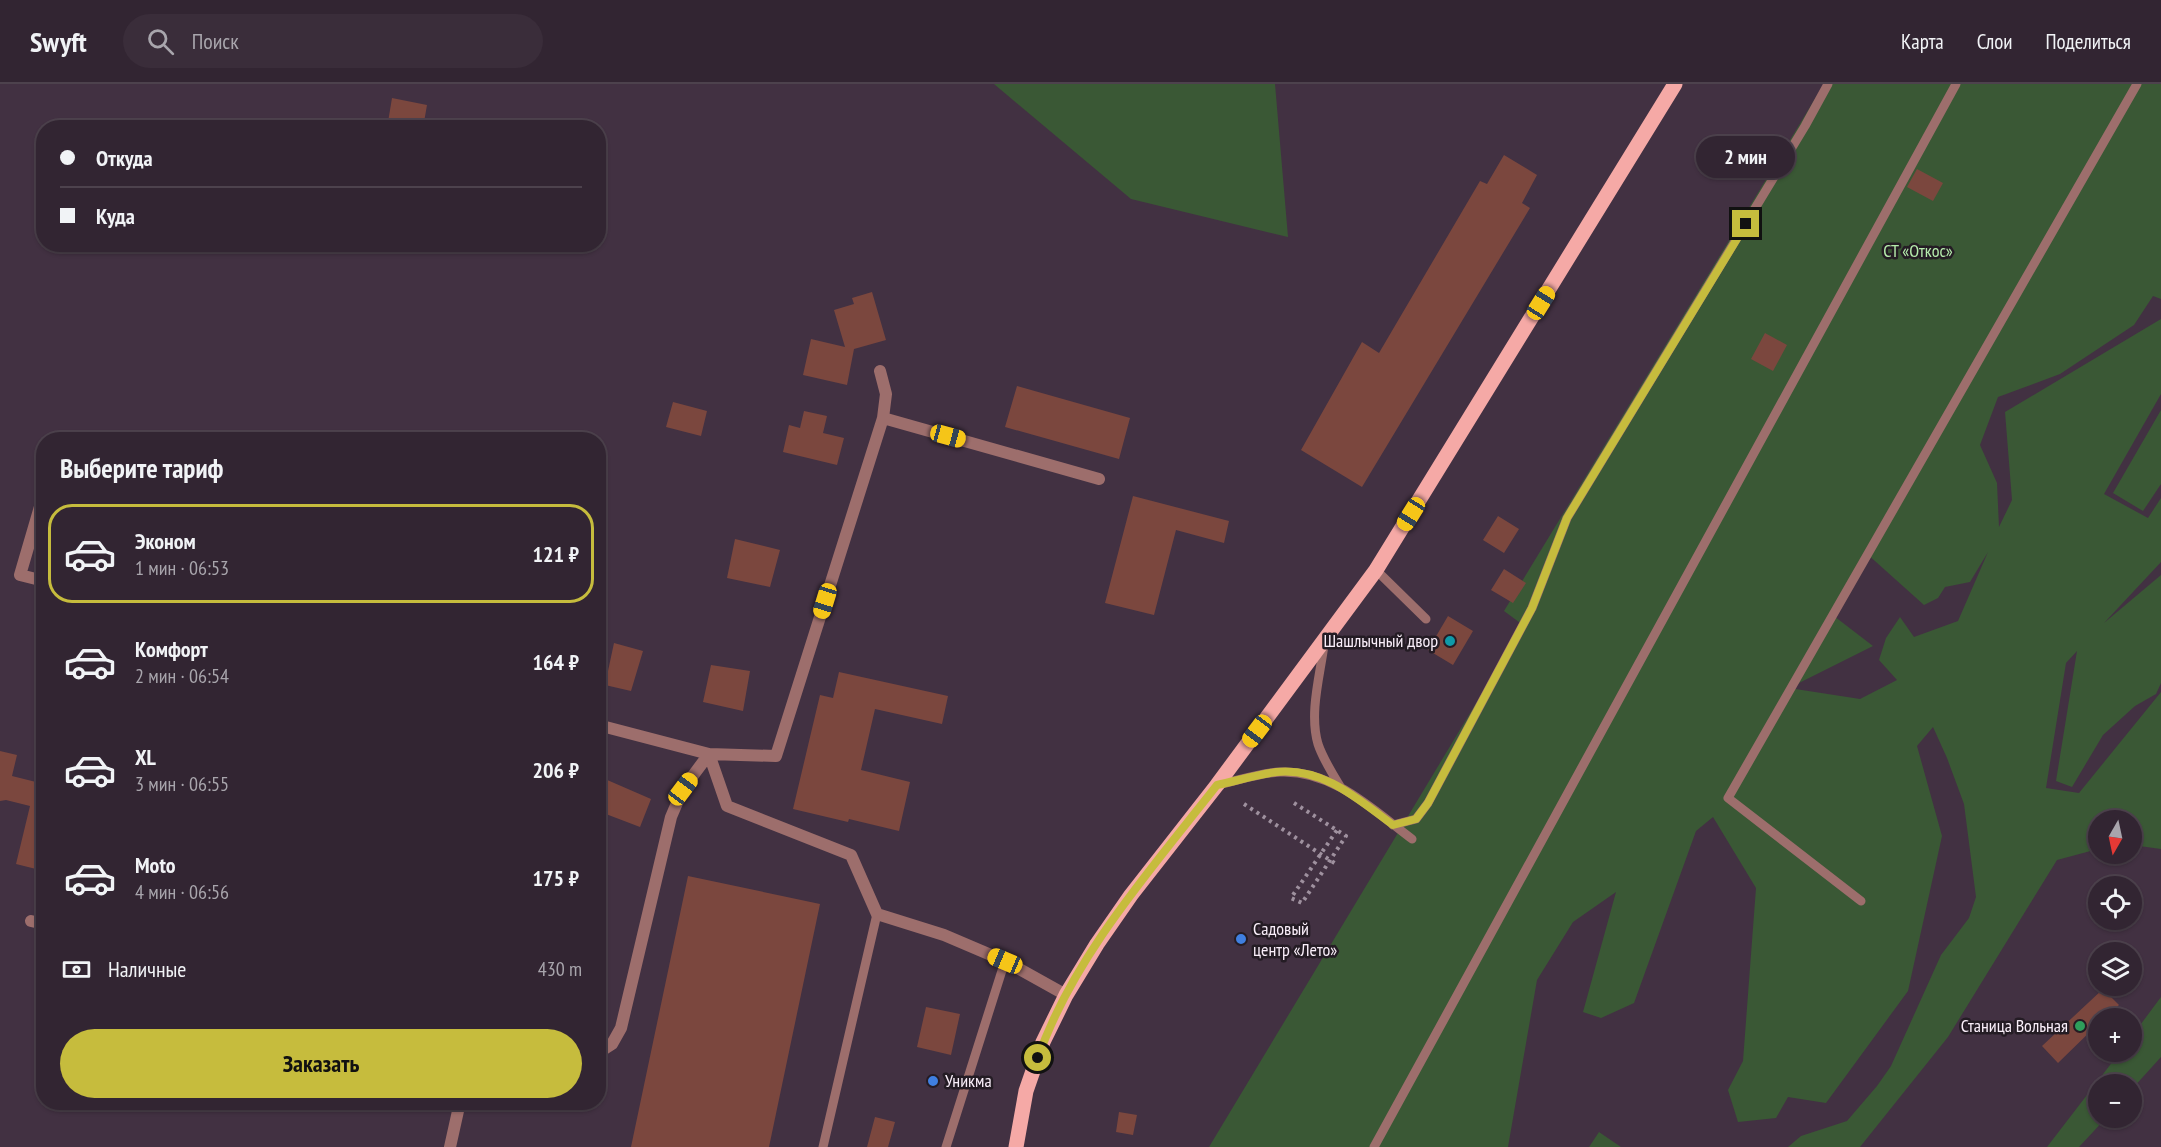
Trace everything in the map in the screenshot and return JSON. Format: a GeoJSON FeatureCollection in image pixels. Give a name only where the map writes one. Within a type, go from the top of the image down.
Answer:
{"type":"FeatureCollection","features":[{"type":"Feature","properties":{"kind":"main road"},"geometry":{"type":"LineString","coordinates":[[1016,1147],[1026,1091],[1043,1042],[1066,995],[1097,944],[1131,895],[1217,785],[1376,570],[1675,84]]}},
{"type":"Feature","properties":{"kind":"street"},"geometry":{"type":"LineString","coordinates":[[606,727],[710,754],[776,756],[883,418],[885,394],[880,371]]}},
{"type":"Feature","properties":{"kind":"street"},"geometry":{"type":"LineString","coordinates":[[883,418],[1099,479]]}},
{"type":"Feature","properties":{"kind":"street"},"geometry":{"type":"LineString","coordinates":[[36,520],[20,575],[36,579]]}},
{"type":"Feature","properties":{"kind":"street"},"geometry":{"type":"LineString","coordinates":[[710,754],[727,806],[851,855],[877,914],[944,936],[1005,961],[1066,995]]}},
{"type":"Feature","properties":{"kind":"street"},"geometry":{"type":"LineString","coordinates":[[606,1048],[612,1044],[621,1028],[671,817],[683,789],[710,754]]}},
{"type":"Feature","properties":{"kind":"street"},"geometry":{"type":"LineString","coordinates":[[450,1147],[458,1110]]}},
{"type":"Feature","properties":{"kind":"lane"},"geometry":{"type":"LineString","coordinates":[[1393,825],[1416,819],[1428,803],[1532,608],[1567,518],[1805,126],[1828,84]]}},
{"type":"Feature","properties":{"kind":"lane"},"geometry":{"type":"LineString","coordinates":[[1374,1147],[1956,84]]}},
{"type":"Feature","properties":{"kind":"lane"},"geometry":{"type":"LineString","coordinates":[[1862,901],[1728,798],[2137,84]]}},
{"type":"Feature","properties":{"kind":"lane"},"geometry":{"type":"LineString","coordinates":[[1376,570],[1426,619]]}},
{"type":"Feature","properties":{"kind":"lane"},"geometry":{"type":"LineString","coordinates":[[1324,641],[1315,713],[1318,742],[1340,786]]}},
{"type":"Feature","properties":{"kind":"lane"},"geometry":{"type":"LineString","coordinates":[[1217,785],[1277,772],[1314,775],[1340,786],[1412,839]]}},
{"type":"Feature","properties":{"kind":"lane"},"geometry":{"type":"LineString","coordinates":[[823,1147],[877,914]]}},
{"type":"Feature","properties":{"kind":"lane"},"geometry":{"type":"LineString","coordinates":[[946,1147],[1005,961]]}},
{"type":"Feature","properties":{"kind":"path"},"geometry":{"type":"LineString","coordinates":[[1294,802],[1346,836],[1302,903],[1291,898],[1336,830]]}},
{"type":"Feature","properties":{"kind":"path"},"geometry":{"type":"LineString","coordinates":[[1244,804],[1336,864]]}},
{"type":"Feature","properties":{"kind":"green space"},"geometry":{"type":"Polygon","coordinates":[[[994,84],[1275,84],[1288,237],[1131,199],[994,84]]]}},
{"type":"Feature","properties":{"kind":"green space","name":"СТ «Откос»"},"geometry":{"type":"Polygon","coordinates":[[[1824,84],[2161,84],[2161,299],[2153,296],[2134,325],[2060,374],[1998,397],[1980,445],[1997,483],[1999,527],[2012,500],[2005,412],[2161,319],[2161,394],[2104,494],[2148,518],[2161,498],[2161,562],[2104,623],[2161,575],[2161,683],[2156,694],[2135,706],[2103,735],[2072,787],[2056,781],[2077,651],[2066,663],[2046,788],[2079,793],[2161,692],[2161,849],[2142,846],[2142,810],[2088,810],[2088,852],[2057,860],[1948,1037],[1860,1147],[1788,1147],[1801,1136],[1847,1121],[1877,1086],[1891,1066],[1941,955],[1969,918],[1976,897],[1964,804],[1933,727],[1917,746],[1942,836],[1908,991],[1826,1103],[1788,1097],[1776,1118],[1738,1122],[1728,1090],[1743,1061],[1756,888],[1713,817],[1696,831],[1634,1003],[1601,1018],[1583,1012],[1616,892],[1573,922],[1537,980],[1508,1147],[1209,1147],[1523,625],[1504,611],[1824,84]],[[1988,552],[1970,582],[1945,587],[1938,598],[1924,605],[1866,553],[1830,613],[1873,646],[1789,688],[1860,699],[1897,680],[1879,660],[1886,638],[1900,617],[1914,637],[1958,621],[1988,552]]]}},
{"type":"Feature","properties":{"kind":"green space"},"geometry":{"type":"Polygon","coordinates":[[[2161,410],[2161,484],[2143,511],[2113,493],[2161,410]]]}},
{"type":"Feature","properties":{"kind":"green space"},"geometry":{"type":"Polygon","coordinates":[[[2161,997],[2161,1057],[2142,1078],[2142,1074],[2103,1074],[2112,1062],[2142,1062],[2142,1023],[2161,997]]]}},
{"type":"Feature","properties":{"kind":"green space"},"geometry":{"type":"Polygon","coordinates":[[[2088,1094],[2088,1128],[2097,1128],[2079,1147],[2047,1147],[2088,1094]]]}},
{"type":"Feature","properties":{"kind":"green space"},"geometry":{"type":"Polygon","coordinates":[[[1599,1132],[1621,1147],[1589,1147],[1599,1132]]]}},
{"type":"Feature","properties":{"kind":"building"},"geometry":{"type":"Polygon","coordinates":[[[392,98],[427,105],[424,120],[388,120],[392,98]]]}},
{"type":"Feature","properties":{"kind":"building"},"geometry":{"type":"Polygon","coordinates":[[[1504,155],[1537,175],[1522,203],[1530,208],[1362,487],[1301,450],[1362,342],[1379,353],[1480,181],[1487,184],[1504,155]]]}},
{"type":"Feature","properties":{"kind":"building"},"geometry":{"type":"Polygon","coordinates":[[[1917,169],[1943,183],[1933,201],[1907,187],[1917,169]]]}},
{"type":"Feature","properties":{"kind":"building"},"geometry":{"type":"Polygon","coordinates":[[[872,292],[886,340],[854,349],[847,385],[803,375],[811,339],[845,347],[834,310],[854,304],[852,298],[872,292]]]}},
{"type":"Feature","properties":{"kind":"building"},"geometry":{"type":"Polygon","coordinates":[[[1765,333],[1787,345],[1773,371],[1751,359],[1765,333]]]}},
{"type":"Feature","properties":{"kind":"building"},"geometry":{"type":"Polygon","coordinates":[[[1017,386],[1130,418],[1119,459],[1005,427],[1017,386]]]}},
{"type":"Feature","properties":{"kind":"building"},"geometry":{"type":"Polygon","coordinates":[[[673,402],[707,411],[701,436],[666,427],[673,402]]]}},
{"type":"Feature","properties":{"kind":"building"},"geometry":{"type":"Polygon","coordinates":[[[804,411],[827,416],[823,433],[844,438],[837,465],[783,452],[789,425],[800,428],[804,411]]]}},
{"type":"Feature","properties":{"kind":"building"},"geometry":{"type":"Polygon","coordinates":[[[1133,496],[1229,521],[1224,543],[1176,530],[1154,615],[1105,603],[1133,496]]]}},
{"type":"Feature","properties":{"kind":"building"},"geometry":{"type":"Polygon","coordinates":[[[1498,516],[1519,529],[1504,553],[1483,540],[1498,516]]]}},
{"type":"Feature","properties":{"kind":"building"},"geometry":{"type":"Polygon","coordinates":[[[735,539],[780,550],[770,587],[727,578],[735,539]]]}},
{"type":"Feature","properties":{"kind":"building"},"geometry":{"type":"Polygon","coordinates":[[[1504,569],[1526,583],[1513,603],[1491,590],[1504,569]]]}},
{"type":"Feature","properties":{"kind":"building","name":"Шашлычный двор"},"geometry":{"type":"Polygon","coordinates":[[[1448,616],[1473,631],[1453,665],[1428,650],[1448,616]]]}},
{"type":"Feature","properties":{"kind":"building"},"geometry":{"type":"Polygon","coordinates":[[[614,643],[643,651],[631,691],[606,685],[614,643]]]}},
{"type":"Feature","properties":{"kind":"building"},"geometry":{"type":"Polygon","coordinates":[[[711,665],[750,671],[743,711],[703,702],[711,665]]]}},
{"type":"Feature","properties":{"kind":"building"},"geometry":{"type":"Polygon","coordinates":[[[839,672],[948,696],[942,724],[875,709],[861,770],[910,782],[899,831],[793,809],[820,695],[833,698],[839,672]]]}},
{"type":"Feature","properties":{"kind":"building"},"geometry":{"type":"Polygon","coordinates":[[[0,751],[17,755],[12,776],[36,782],[36,869],[16,864],[30,806],[6,800],[0,801],[0,751]]]}},
{"type":"Feature","properties":{"kind":"building"},"geometry":{"type":"Polygon","coordinates":[[[606,779],[651,799],[640,827],[606,814],[606,779]]]}},
{"type":"Feature","properties":{"kind":"building"},"geometry":{"type":"Polygon","coordinates":[[[688,876],[820,904],[769,1147],[631,1147],[688,876]]]}},
{"type":"Feature","properties":{"kind":"building"},"geometry":{"type":"Polygon","coordinates":[[[2096,996],[2110,996],[2119,1005],[2116,1008],[2088,1008],[2088,1034],[2058,1063],[2042,1046],[2096,996]]]}},
{"type":"Feature","properties":{"kind":"building"},"geometry":{"type":"Polygon","coordinates":[[[926,1007],[960,1014],[951,1055],[917,1047],[926,1007]]]}},
{"type":"Feature","properties":{"kind":"building"},"geometry":{"type":"Polygon","coordinates":[[[1119,1112],[1137,1115],[1133,1135],[1116,1132],[1119,1112]]]}},
{"type":"Feature","properties":{"kind":"building"},"geometry":{"type":"Polygon","coordinates":[[[875,1117],[895,1122],[888,1147],[867,1147],[875,1117]]]}},
{"type":"Feature","properties":{"kind":"place","name":"Шашлычный двор"},"geometry":{"type":"Point","coordinates":[1450,641]}},
{"type":"Feature","properties":{"kind":"place","name":"Садовый центр «Лето»"},"geometry":{"type":"Point","coordinates":[1241,939]}},
{"type":"Feature","properties":{"kind":"place","name":"Станица Вольная"},"geometry":{"type":"Point","coordinates":[2080,1026]}},
{"type":"Feature","properties":{"kind":"place","name":"Уникма"},"geometry":{"type":"Point","coordinates":[933,1081]}},
{"type":"Feature","properties":{"kind":"route"},"geometry":{"type":"LineString","coordinates":[[1038,1058],[1043,1042],[1066,995],[1097,944],[1131,895],[1217,785],[1277,772],[1297,772],[1314,775],[1340,786],[1393,825],[1416,819],[1428,803],[1532,608],[1567,518],[1746,224]]}}]}
